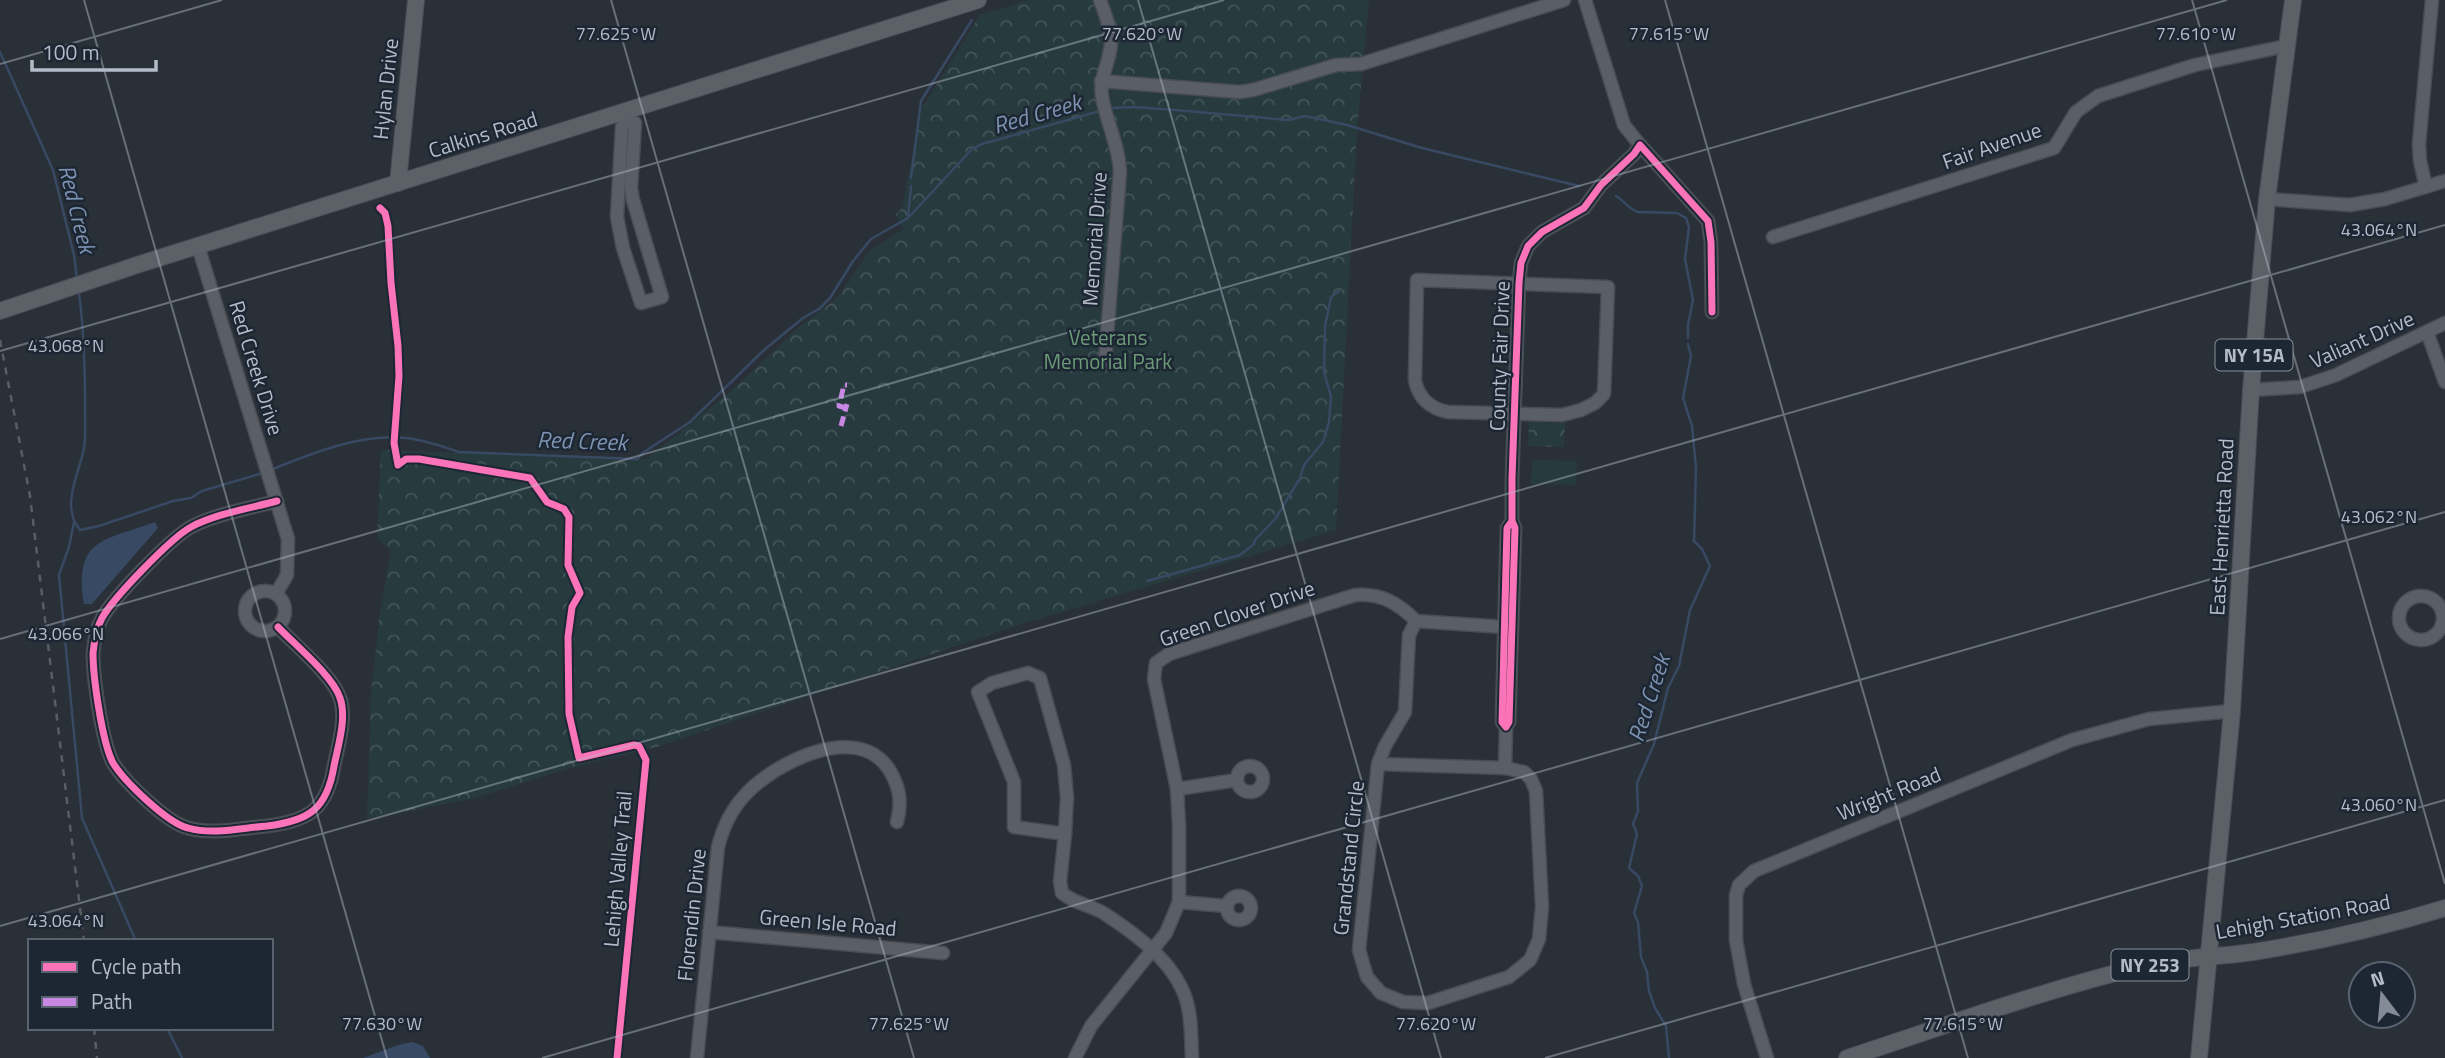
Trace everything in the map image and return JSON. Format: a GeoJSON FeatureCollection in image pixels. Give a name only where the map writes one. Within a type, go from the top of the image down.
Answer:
{"type":"FeatureCollection","features":[{"type":"Feature","properties":{"kind":"main road","name":"Hylan Drive"},"geometry":{"type":"LineString","coordinates":[[398,183],[416,0]]}},
{"type":"Feature","properties":{"kind":"main road","name":"Calkins Road"},"geometry":{"type":"LineString","coordinates":[[0,311],[398,183],[627,116],[978,0]]}},
{"type":"Feature","properties":{"kind":"main road","name":"East Henrietta Road"},"geometry":{"type":"LineString","coordinates":[[2199,1058],[2232,711],[2251,390],[2267,199],[2293,0]]}},
{"type":"Feature","properties":{"kind":"main road","name":"Lehigh Station Road"},"geometry":{"type":"LineString","coordinates":[[1847,1058],[2093,979],[2157,963],[2279,947],[2398,922],[2445,908]]}},
{"type":"Feature","properties":{"kind":"street","name":"Memorial Drive"},"geometry":{"type":"LineString","coordinates":[[1100,0],[1111,41],[1101,81],[1101,95],[1117,150],[1119,172],[1105,361]]}},
{"type":"Feature","properties":{"kind":"street"},"geometry":{"type":"LineString","coordinates":[[1101,81],[1240,92],[1253,90],[1336,65],[1361,64],[1564,0]]}},
{"type":"Feature","properties":{"kind":"street"},"geometry":{"type":"LineString","coordinates":[[1585,0],[1624,125],[1708,220],[1712,242],[1712,312]]}},
{"type":"Feature","properties":{"kind":"street"},"geometry":{"type":"LineString","coordinates":[[2426,187],[2419,144],[2432,0]]}},
{"type":"Feature","properties":{"kind":"street","name":"Fair Avenue"},"geometry":{"type":"LineString","coordinates":[[1773,237],[2054,148],[2076,112],[2098,96],[2195,65],[2286,46]]}},
{"type":"Feature","properties":{"kind":"street"},"geometry":{"type":"LineString","coordinates":[[627,116],[635,123],[631,188],[633,200],[662,297],[641,303],[617,217],[622,127],[627,116]]}},
{"type":"Feature","properties":{"kind":"street","name":"County Fair Drive"},"geometry":{"type":"LineString","coordinates":[[1505,768],[1506,727],[1509,722],[1515,528],[1512,521],[1521,263],[1528,246],[1542,232],[1584,208],[1601,185],[1640,145]]}},
{"type":"Feature","properties":{"kind":"street"},"geometry":{"type":"LineString","coordinates":[[2267,199],[2350,205],[2385,200],[2445,180]]}},
{"type":"Feature","properties":{"kind":"street","name":"Red Creek Drive"},"geometry":{"type":"LineString","coordinates":[[198,246],[288,539],[287,575],[276,594]]}},
{"type":"Feature","properties":{"kind":"street"},"geometry":{"type":"LineString","coordinates":[[1417,280],[1608,286],[1604,394],[1595,403],[1562,415],[1515,414],[1443,411],[1429,404],[1420,395],[1414,367],[1417,280]]}},
{"type":"Feature","properties":{"kind":"street","name":"Valiant Drive"},"geometry":{"type":"LineString","coordinates":[[2251,390],[2300,387],[2336,375],[2445,323]]}},
{"type":"Feature","properties":{"kind":"street"},"geometry":{"type":"LineString","coordinates":[[2427,332],[2445,382]]}},
{"type":"Feature","properties":{"kind":"street"},"geometry":{"type":"LineString","coordinates":[[277,501],[191,527],[175,538],[122,591],[102,618],[98,631],[93,653],[102,727],[112,761],[152,805],[185,828],[210,832],[292,821],[307,816],[330,790],[342,722],[341,699],[331,681],[278,626]]}},
{"type":"Feature","properties":{"kind":"street","name":"County Fair Drive"},"geometry":{"type":"LineString","coordinates":[[1506,727],[1502,722],[1504,627],[1507,528],[1512,521]]}},
{"type":"Feature","properties":{"kind":"street"},"geometry":{"type":"LineString","coordinates":[[263,591],[276,594],[281,598],[285,610],[278,626],[265,631],[248,622],[245,609],[251,597],[263,591]]}},
{"type":"Feature","properties":{"kind":"street","name":"Green Clover Drive"},"geometry":{"type":"LineString","coordinates":[[1075,1058],[1091,1026],[1166,933],[1179,902],[1177,789],[1154,680],[1154,668],[1159,659],[1355,595],[1383,597],[1404,609],[1416,621]]}},
{"type":"Feature","properties":{"kind":"street"},"geometry":{"type":"LineString","coordinates":[[1416,621],[1504,627]]}},
{"type":"Feature","properties":{"kind":"street","name":"Grandstand Circle"},"geometry":{"type":"LineString","coordinates":[[1378,764],[1505,768],[1524,772],[1531,779],[1536,791],[1542,907],[1539,939],[1530,960],[1509,977],[1428,1003],[1403,1002],[1381,993],[1367,977],[1359,950],[1378,764],[1405,712],[1409,635],[1416,621]]}},
{"type":"Feature","properties":{"kind":"street"},"geometry":{"type":"LineString","coordinates":[[1065,834],[1014,827],[1013,782],[978,692],[992,683],[1028,673],[1040,678],[1064,765],[1067,797],[1065,834],[1060,881],[1062,893],[1069,899],[1103,912],[1153,951],[1174,975],[1187,1001],[1192,1058]]}},
{"type":"Feature","properties":{"kind":"street","name":"Wright Road"},"geometry":{"type":"LineString","coordinates":[[1768,1058],[1744,985],[1736,940],[1736,895],[1739,886],[1754,870],[2092,734],[2171,715],[2232,711]]}},
{"type":"Feature","properties":{"kind":"street","name":"Florendin Drive"},"geometry":{"type":"LineString","coordinates":[[697,1058],[722,833],[741,799],[771,773],[803,757],[845,746],[868,750],[885,763],[895,780],[901,806],[897,822]]}},
{"type":"Feature","properties":{"kind":"street"},"geometry":{"type":"LineString","coordinates":[[1177,789],[1237,780]]}},
{"type":"Feature","properties":{"kind":"street"},"geometry":{"type":"LineString","coordinates":[[1179,902],[1226,906]]}},
{"type":"Feature","properties":{"kind":"street","name":"Green Isle Road"},"geometry":{"type":"LineString","coordinates":[[709,932],[943,953]]}},
{"type":"Feature","properties":{"kind":"green space","name":"Veterans Memorial Park"},"geometry":{"type":"Polygon","coordinates":[[[1028,0],[1369,0],[1357,130],[1336,530],[1012,627],[657,747],[570,768],[475,798],[367,819],[371,693],[380,612],[391,551],[377,538],[381,450],[646,459],[731,391],[796,330],[836,299],[870,250],[904,229],[895,215],[902,208],[922,108],[980,15],[1028,0]]]}},
{"type":"Feature","properties":{"kind":"green space"},"geometry":{"type":"Polygon","coordinates":[[[1529,422],[1565,423],[1564,447],[1528,446],[1529,422]]]}},
{"type":"Feature","properties":{"kind":"green space"},"geometry":{"type":"Polygon","coordinates":[[[1532,460],[1577,461],[1576,485],[1531,484],[1532,460]]]}},
{"type":"Feature","properties":{"kind":"water"},"geometry":{"type":"Polygon","coordinates":[[[155,522],[158,528],[92,604],[84,604],[82,582],[88,554],[96,545],[107,539],[155,522]]]}},
{"type":"Feature","properties":{"kind":"water"},"geometry":{"type":"Polygon","coordinates":[[[412,1042],[423,1046],[430,1058],[363,1058],[398,1045],[412,1042]]]}},
{"type":"Feature","properties":{"kind":"waterway"},"geometry":{"type":"LineString","coordinates":[[911,178],[921,101],[972,20]]}},
{"type":"Feature","properties":{"kind":"waterway","name":"Red Creek"},"geometry":{"type":"LineString","coordinates":[[0,52],[53,170],[74,255],[77,279]]}},
{"type":"Feature","properties":{"kind":"waterway","name":"Red Creek"},"geometry":{"type":"LineString","coordinates":[[1110,108],[1134,107],[1288,120],[1305,116],[1579,186]]}},
{"type":"Feature","properties":{"kind":"waterway","name":"Red Creek"},"geometry":{"type":"LineString","coordinates":[[273,469],[355,441],[389,437],[420,440],[459,452],[637,459],[690,422],[764,350],[803,318],[819,309],[830,298],[853,261],[871,239],[908,218],[972,149],[1100,111]]}},
{"type":"Feature","properties":{"kind":"waterway"},"geometry":{"type":"LineString","coordinates":[[908,217],[911,186]]}},
{"type":"Feature","properties":{"kind":"waterway","name":"Red Creek"},"geometry":{"type":"LineString","coordinates":[[1616,196],[1638,212],[1677,213],[1686,218],[1689,227],[1685,259],[1693,300],[1688,338]]}},
{"type":"Feature","properties":{"kind":"waterway"},"geometry":{"type":"LineString","coordinates":[[1147,581],[1240,555],[1254,544],[1276,518],[1300,478],[1304,465],[1323,442],[1329,422],[1331,397],[1324,372],[1325,326],[1331,297],[1339,291]]}},
{"type":"Feature","properties":{"kind":"waterway","name":"Red Creek"},"geometry":{"type":"LineString","coordinates":[[79,293],[84,349],[85,438],[71,511],[80,530],[173,501],[191,498],[202,491],[263,473]]}},
{"type":"Feature","properties":{"kind":"waterway","name":"Red Creek"},"geometry":{"type":"LineString","coordinates":[[1669,1058],[1666,1026],[1649,991],[1647,972],[1641,957],[1638,922],[1634,913],[1642,886],[1638,876],[1629,868],[1637,834],[1633,824],[1638,811],[1637,783],[1654,744],[1668,688],[1679,666],[1690,610],[1710,566],[1702,549],[1694,541],[1696,468],[1692,426],[1683,398],[1691,356],[1688,344]]}},
{"type":"Feature","properties":{"kind":"waterway"},"geometry":{"type":"LineString","coordinates":[[74,522],[59,575],[82,818],[135,939]]}},
{"type":"Feature","properties":{"kind":"waterway"},"geometry":{"type":"LineString","coordinates":[[168,1030],[182,1058]]}},
{"type":"Feature","properties":{"kind":"railway"},"geometry":{"type":"LineString","coordinates":[[0,340],[30,496],[84,939]]}},
{"type":"Feature","properties":{"kind":"railway"},"geometry":{"type":"LineString","coordinates":[[94,1030],[97,1058]]}},
{"type":"Feature","properties":{"kind":"marked path"},"geometry":{"type":"LineString","coordinates":[[846,408],[839,406],[844,385],[847,385]]}},
{"type":"Feature","properties":{"kind":"marked path"},"geometry":{"type":"LineString","coordinates":[[841,426],[847,404]]}},
{"type":"Feature","properties":{"kind":"cycle path"},"geometry":{"type":"LineString","coordinates":[[1512,521],[1507,528],[1502,722],[1506,727],[1509,722],[1515,528],[1512,521],[1512,478],[1519,283],[1521,263],[1528,246],[1542,232],[1584,208],[1601,185],[1640,145],[1708,221],[1712,312]]}},
{"type":"Feature","properties":{"kind":"cycle path","name":"Lehigh Valley Trail"},"geometry":{"type":"LineString","coordinates":[[380,208],[385,213],[388,226],[398,346],[399,376],[394,443],[398,465],[406,459],[419,459],[530,478],[547,502],[564,509],[569,517],[568,565],[580,593],[572,607],[568,637],[569,714],[579,758],[634,745],[639,746],[646,760],[617,1058]]}},
{"type":"Feature","properties":{"kind":"cycle path"},"geometry":{"type":"LineString","coordinates":[[277,501],[211,518],[182,533],[118,596],[97,630],[93,653],[95,677],[102,725],[113,763],[147,800],[179,825],[217,831],[282,824],[305,816],[321,803],[331,781],[341,732],[342,706],[336,689],[322,670],[278,627]]}}]}
